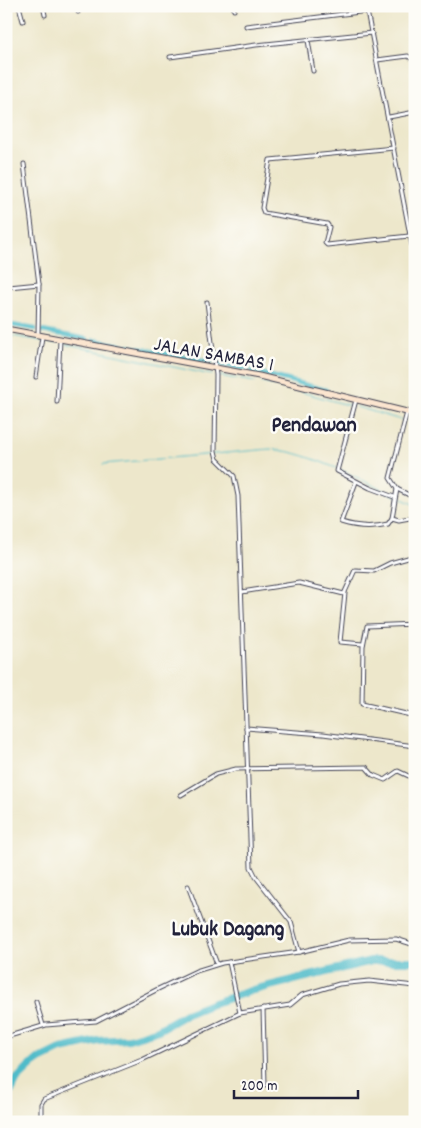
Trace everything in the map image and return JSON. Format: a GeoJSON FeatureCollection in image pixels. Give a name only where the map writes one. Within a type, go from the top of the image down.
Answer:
{"type":"FeatureCollection","features":[{"type":"Feature","properties":{"kind":"street"},"geometry":{"type":"LineString","coordinates":[[19,6],[22,21]]}},
{"type":"Feature","properties":{"kind":"street"},"geometry":{"type":"LineString","coordinates":[[43,6],[45,15]]}},
{"type":"Feature","properties":{"kind":"street"},"geometry":{"type":"LineString","coordinates":[[76,6],[78,12]]}},
{"type":"Feature","properties":{"kind":"street"},"geometry":{"type":"LineString","coordinates":[[366,6],[389,117],[415,261]]}},
{"type":"Feature","properties":{"kind":"street"},"geometry":{"type":"LineString","coordinates":[[246,26],[368,11]]}},
{"type":"Feature","properties":{"kind":"street"},"geometry":{"type":"LineString","coordinates":[[170,57],[256,45],[372,33]]}},
{"type":"Feature","properties":{"kind":"street"},"geometry":{"type":"LineString","coordinates":[[308,40],[313,71]]}},
{"type":"Feature","properties":{"kind":"street"},"geometry":{"type":"LineString","coordinates":[[377,60],[408,56],[415,61]]}},
{"type":"Feature","properties":{"kind":"street"},"geometry":{"type":"LineString","coordinates":[[389,117],[415,112]]}},
{"type":"Feature","properties":{"kind":"street"},"geometry":{"type":"LineString","coordinates":[[394,148],[270,160],[262,208],[264,213],[327,224],[325,243],[327,246],[409,236]]}},
{"type":"Feature","properties":{"kind":"street"},"geometry":{"type":"LineString","coordinates":[[24,164],[39,284],[41,337],[36,377]]}},
{"type":"Feature","properties":{"kind":"street"},"geometry":{"type":"LineString","coordinates":[[9,286],[39,284]]}},
{"type":"Feature","properties":{"kind":"street"},"geometry":{"type":"LineString","coordinates":[[207,302],[215,367],[215,453],[234,476],[237,484],[249,840],[252,871],[290,922],[299,952]]}},
{"type":"Feature","properties":{"kind":"street","name":"JALAN SAMBAS 1"},"geometry":{"type":"LineString","coordinates":[[6,329],[41,337],[277,379],[415,414]]}},
{"type":"Feature","properties":{"kind":"street"},"geometry":{"type":"LineString","coordinates":[[57,402],[60,340]]}},
{"type":"Feature","properties":{"kind":"street"},"geometry":{"type":"LineString","coordinates":[[356,400],[337,471],[356,482],[415,498]]}},
{"type":"Feature","properties":{"kind":"street"},"geometry":{"type":"LineString","coordinates":[[356,482],[341,522],[356,526],[388,524],[392,518],[396,493],[390,477],[407,412]]}},
{"type":"Feature","properties":{"kind":"street"},"geometry":{"type":"LineString","coordinates":[[392,518],[399,520],[415,517]]}},
{"type":"Feature","properties":{"kind":"street"},"geometry":{"type":"LineString","coordinates":[[363,644],[340,642],[345,593],[355,570],[374,571],[390,563],[415,556]]}},
{"type":"Feature","properties":{"kind":"street"},"geometry":{"type":"LineString","coordinates":[[242,592],[299,583],[345,593]]}},
{"type":"Feature","properties":{"kind":"street"},"geometry":{"type":"LineString","coordinates":[[415,624],[368,625],[363,644],[362,704],[415,716]]}},
{"type":"Feature","properties":{"kind":"street"},"geometry":{"type":"LineString","coordinates":[[246,728],[323,734],[415,746]]}},
{"type":"Feature","properties":{"kind":"street"},"geometry":{"type":"LineString","coordinates":[[181,795],[216,774],[248,769],[366,767],[373,775],[385,780],[398,771],[415,779]]}},
{"type":"Feature","properties":{"kind":"street"},"geometry":{"type":"LineString","coordinates":[[188,886],[217,964]]}},
{"type":"Feature","properties":{"kind":"street"},"geometry":{"type":"LineString","coordinates":[[6,1037],[43,1026],[96,1021],[158,989],[217,964],[299,952],[359,939],[396,939],[415,945]]}},
{"type":"Feature","properties":{"kind":"street"},"geometry":{"type":"LineString","coordinates":[[228,962],[240,1013]]}},
{"type":"Feature","properties":{"kind":"street"},"geometry":{"type":"LineString","coordinates":[[41,1122],[41,1104],[44,1099],[142,1060],[240,1013],[290,1005],[302,995],[339,984],[369,981],[415,986]]}},
{"type":"Feature","properties":{"kind":"street"},"geometry":{"type":"LineString","coordinates":[[36,1002],[43,1026]]}},
{"type":"Feature","properties":{"kind":"street"},"geometry":{"type":"LineString","coordinates":[[263,1009],[265,1085]]}},
{"type":"Feature","properties":{"kind":"waterway"},"geometry":{"type":"LineString","coordinates":[[6,324],[35,329]]}},
{"type":"Feature","properties":{"kind":"waterway"},"geometry":{"type":"LineString","coordinates":[[42,331],[87,339]]}},
{"type":"Feature","properties":{"kind":"waterway"},"geometry":{"type":"LineString","coordinates":[[6,335],[56,343]]}},
{"type":"Feature","properties":{"kind":"waterway"},"geometry":{"type":"LineString","coordinates":[[94,340],[211,362]]}},
{"type":"Feature","properties":{"kind":"waterway"},"geometry":{"type":"LineString","coordinates":[[63,344],[212,375]]}},
{"type":"Feature","properties":{"kind":"waterway"},"geometry":{"type":"LineString","coordinates":[[218,364],[246,369]]}},
{"type":"Feature","properties":{"kind":"waterway"},"geometry":{"type":"LineString","coordinates":[[252,371],[326,390]]}},
{"type":"Feature","properties":{"kind":"waterway"},"geometry":{"type":"LineString","coordinates":[[219,376],[255,382]]}},
{"type":"Feature","properties":{"kind":"waterway"},"geometry":{"type":"LineString","coordinates":[[262,383],[284,387],[351,406]]}},
{"type":"Feature","properties":{"kind":"waterway"},"geometry":{"type":"LineString","coordinates":[[357,407],[401,420]]}},
{"type":"Feature","properties":{"kind":"waterway"},"geometry":{"type":"LineString","coordinates":[[408,421],[415,423]]}},
{"type":"Feature","properties":{"kind":"waterway"},"geometry":{"type":"LineString","coordinates":[[103,464],[270,449],[296,454],[336,468]]}},
{"type":"Feature","properties":{"kind":"waterway"},"geometry":{"type":"LineString","coordinates":[[339,469],[415,505]]}},
{"type":"Feature","properties":{"kind":"waterway"},"geometry":{"type":"LineString","coordinates":[[6,1101],[17,1079],[36,1061],[61,1049],[98,1041],[129,1039],[158,1030],[186,1014],[253,990],[371,961],[415,961]]}},
{"type":"Feature","properties":{"kind":"waterway"},"geometry":{"type":"LineString","coordinates":[[6,1106],[9,1122]]}},
{"type":"Feature","properties":{"kind":"district","name":"Pendawan"},"geometry":{"type":"Point","coordinates":[314,423]}},
{"type":"Feature","properties":{"kind":"district","name":"Lubuk Dagang"},"geometry":{"type":"Point","coordinates":[228,927]}}]}
